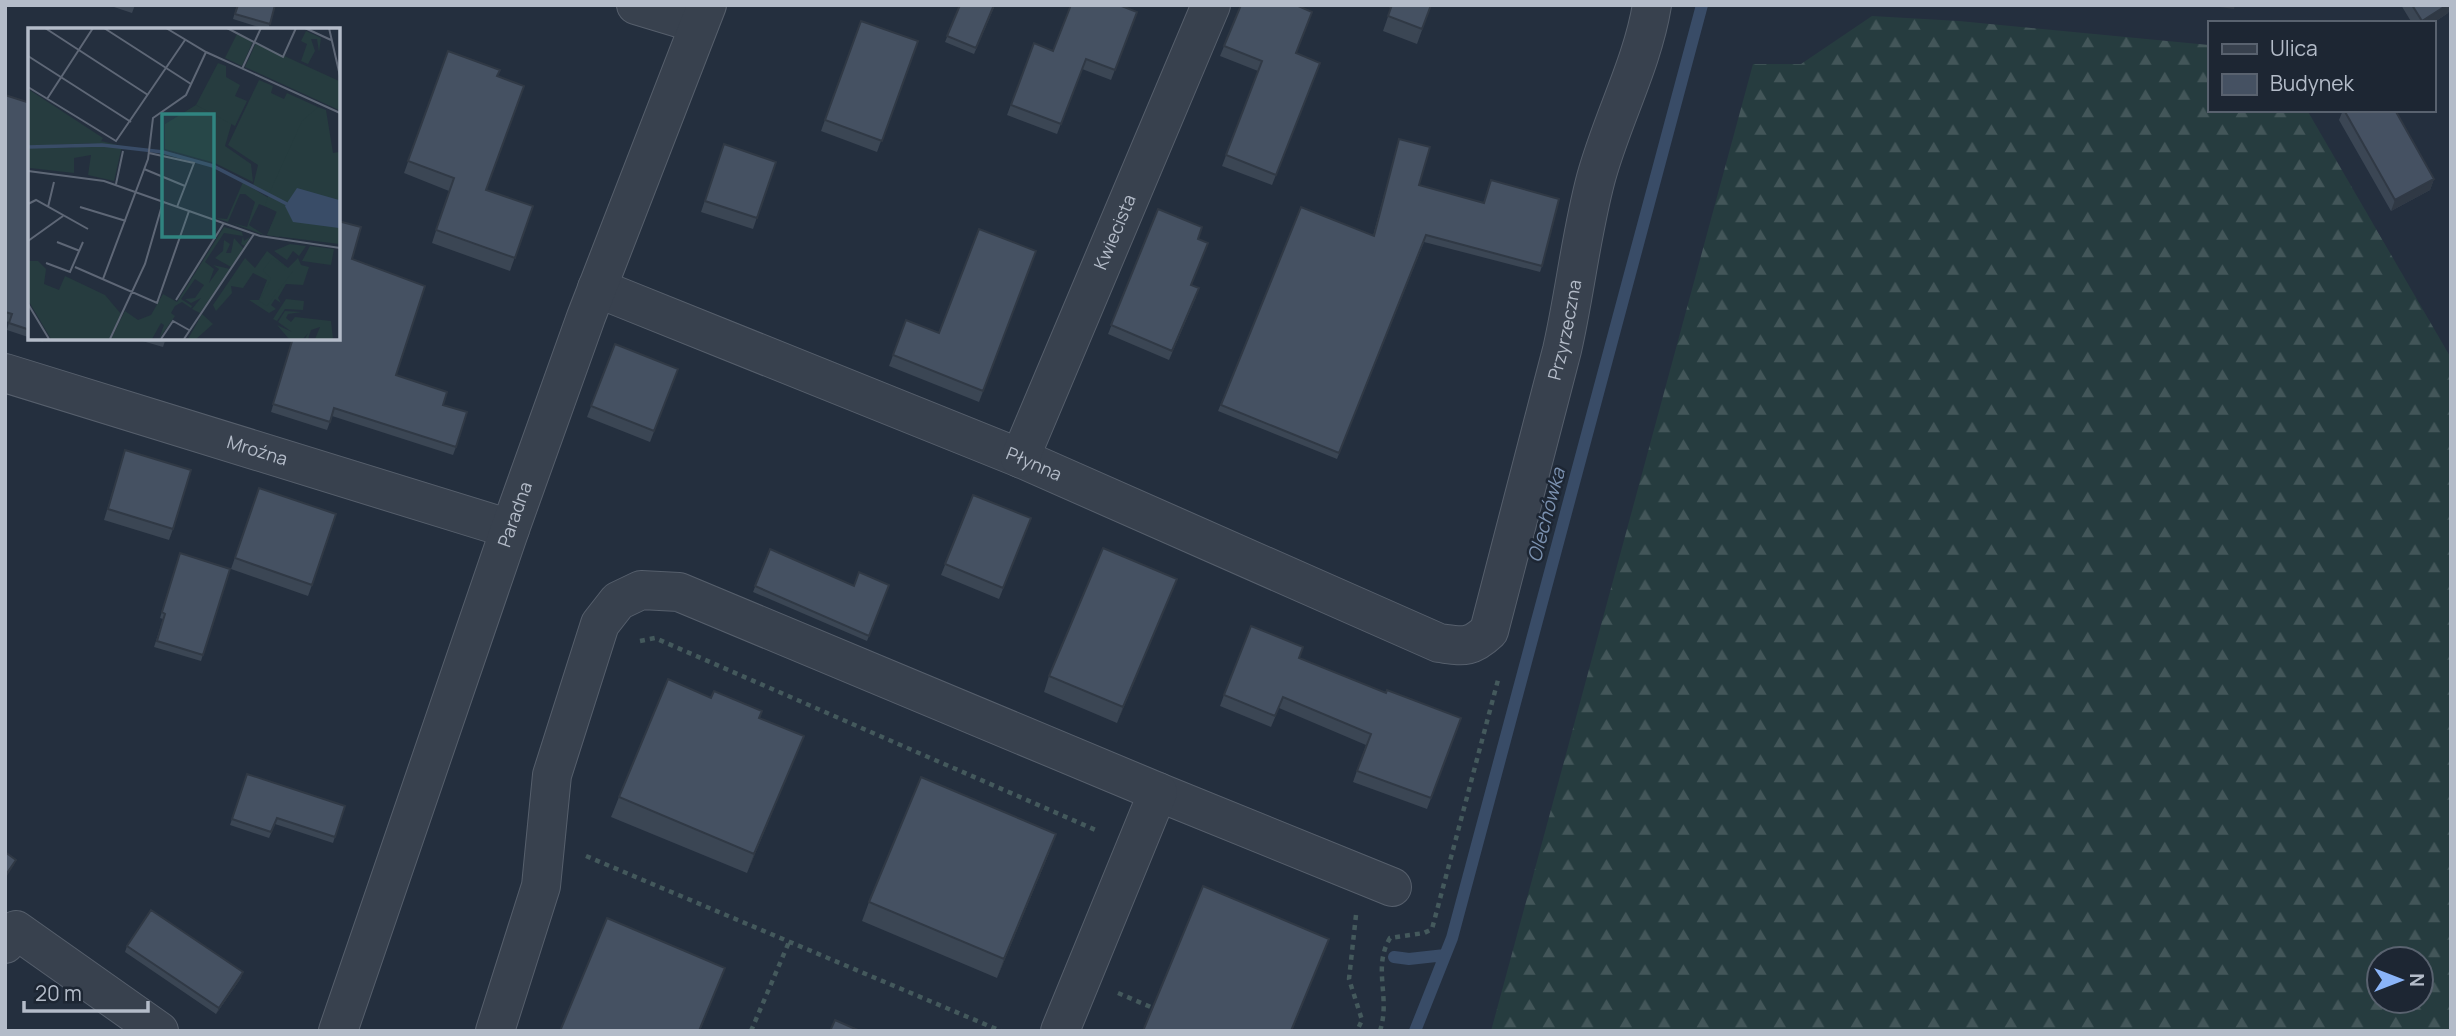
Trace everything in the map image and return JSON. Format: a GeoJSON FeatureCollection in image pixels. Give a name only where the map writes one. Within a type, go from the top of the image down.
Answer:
{"type":"FeatureCollection","features":[{"type":"Feature","properties":{"kind":"street"},"geometry":{"type":"LineString","coordinates":[[636,5],[703,15]]}},
{"type":"Feature","properties":{"kind":"street","name":"Kwiecista"},"geometry":{"type":"LineString","coordinates":[[1020,458],[1211,5]]}},
{"type":"Feature","properties":{"kind":"street","name":"Przyrzeczna"},"geometry":{"type":"LineString","coordinates":[[1466,646],[1478,642],[1489,631],[1570,318],[1579,254],[1596,177],[1620,104],[1636,67],[1652,5]]}},
{"type":"Feature","properties":{"kind":"street","name":"Paradna"},"geometry":{"type":"LineString","coordinates":[[343,1029],[510,529],[597,288],[703,15]]}},
{"type":"Feature","properties":{"kind":"street","name":"Płynna"},"geometry":{"type":"LineString","coordinates":[[597,288],[1020,458],[1439,643],[1466,646]]}},
{"type":"Feature","properties":{"kind":"street","name":"Mroźna"},"geometry":{"type":"LineString","coordinates":[[5,373],[510,529]]}},
{"type":"Feature","properties":{"kind":"street"},"geometry":{"type":"LineString","coordinates":[[495,1031],[541,886],[552,775],[600,624],[618,601],[640,590],[679,592],[1381,883]]}},
{"type":"Feature","properties":{"kind":"street"},"geometry":{"type":"LineString","coordinates":[[1060,1031],[1158,792]]}},
{"type":"Feature","properties":{"kind":"street"},"geometry":{"type":"LineString","coordinates":[[5,944],[16,930],[159,1031]]}},
{"type":"Feature","properties":{"kind":"path"},"geometry":{"type":"LineString","coordinates":[[629,649],[640,641],[655,638],[1108,835]]}},
{"type":"Feature","properties":{"kind":"path"},"geometry":{"type":"LineString","coordinates":[[1380,1031],[1385,1016],[1382,950],[1390,938],[1424,933],[1432,929],[1498,680],[1466,646]]}},
{"type":"Feature","properties":{"kind":"path"},"geometry":{"type":"LineString","coordinates":[[587,857],[1001,1031]]}},
{"type":"Feature","properties":{"kind":"path"},"geometry":{"type":"LineString","coordinates":[[1357,1031],[1363,1020],[1349,979],[1353,921],[1381,883]]}},
{"type":"Feature","properties":{"kind":"path"},"geometry":{"type":"LineString","coordinates":[[751,1031],[789,942]]}},
{"type":"Feature","properties":{"kind":"path"},"geometry":{"type":"LineString","coordinates":[[1116,992],[1153,1007]]}},
{"type":"Feature","properties":{"kind":"green space"},"geometry":{"type":"Polygon","coordinates":[[[1872,16],[1959,21],[2208,45],[2208,112],[2308,112],[2451,358],[2451,1031],[1491,1031],[1753,64],[1801,64],[1872,16]]]}},
{"type":"Feature","properties":{"kind":"building"},"geometry":{"type":"Polygon","coordinates":[[[238,5],[275,5],[270,24],[235,14],[238,5]]]}},
{"type":"Feature","properties":{"kind":"building"},"geometry":{"type":"Polygon","coordinates":[[[960,5],[994,5],[976,48],[947,36],[960,5]]]}},
{"type":"Feature","properties":{"kind":"building"},"geometry":{"type":"Polygon","coordinates":[[[1071,5],[1119,5],[1137,12],[1115,70],[1086,59],[1061,124],[1011,105],[1034,43],[1053,51],[1071,5]]]}},
{"type":"Feature","properties":{"kind":"building"},"geometry":{"type":"Polygon","coordinates":[[[1241,5],[1296,5],[1312,12],[1296,53],[1320,63],[1276,175],[1226,155],[1262,61],[1224,46],[1241,5]]]}},
{"type":"Feature","properties":{"kind":"building"},"geometry":{"type":"Polygon","coordinates":[[[1392,5],[1431,5],[1422,29],[1388,16],[1392,5]]]}},
{"type":"Feature","properties":{"kind":"building"},"geometry":{"type":"Polygon","coordinates":[[[2412,5],[2447,5],[2422,21],[2412,5]]]}},
{"type":"Feature","properties":{"kind":"building"},"geometry":{"type":"Polygon","coordinates":[[[861,21],[918,41],[882,141],[825,120],[861,21]]]}},
{"type":"Feature","properties":{"kind":"building"},"geometry":{"type":"Polygon","coordinates":[[[448,51],[500,70],[497,76],[524,86],[486,190],[533,206],[515,258],[436,230],[454,178],[408,161],[448,51]]]}},
{"type":"Feature","properties":{"kind":"building"},"geometry":{"type":"Polygon","coordinates":[[[5,95],[28,102],[28,329],[9,323],[12,314],[5,312],[5,95]]]}},
{"type":"Feature","properties":{"kind":"building"},"geometry":{"type":"Polygon","coordinates":[[[2345,112],[2396,112],[2434,179],[2395,200],[2345,112]]]}},
{"type":"Feature","properties":{"kind":"building"},"geometry":{"type":"Polygon","coordinates":[[[1399,139],[1430,147],[1419,185],[1484,203],[1491,180],[1559,199],[1542,266],[1426,235],[1339,453],[1221,405],[1301,207],[1374,236],[1399,139]]]}},
{"type":"Feature","properties":{"kind":"building"},"geometry":{"type":"Polygon","coordinates":[[[724,144],[776,162],[757,218],[705,201],[724,144]]]}},
{"type":"Feature","properties":{"kind":"building"},"geometry":{"type":"Polygon","coordinates":[[[1158,209],[1202,227],[1198,239],[1208,243],[1191,285],[1199,288],[1172,351],[1111,325],[1158,209]]]}},
{"type":"Feature","properties":{"kind":"building"},"geometry":{"type":"Polygon","coordinates":[[[340,222],[361,227],[352,259],[425,286],[396,375],[447,392],[443,405],[467,412],[456,447],[334,408],[330,422],[273,404],[292,340],[340,340],[340,222]]]}},
{"type":"Feature","properties":{"kind":"building"},"geometry":{"type":"Polygon","coordinates":[[[979,229],[1036,251],[983,391],[893,355],[906,320],[939,333],[979,229]]]}},
{"type":"Feature","properties":{"kind":"building"},"geometry":{"type":"Polygon","coordinates":[[[615,344],[678,369],[654,431],[591,406],[615,344]]]}},
{"type":"Feature","properties":{"kind":"building"},"geometry":{"type":"Polygon","coordinates":[[[125,450],[191,470],[173,529],[108,509],[125,450]]]}},
{"type":"Feature","properties":{"kind":"building"},"geometry":{"type":"Polygon","coordinates":[[[259,488],[336,514],[312,585],[235,558],[259,488]]]}},
{"type":"Feature","properties":{"kind":"building"},"geometry":{"type":"Polygon","coordinates":[[[973,495],[1031,518],[1003,588],[945,564],[973,495]]]}},
{"type":"Feature","properties":{"kind":"building"},"geometry":{"type":"Polygon","coordinates":[[[1103,548],[1177,579],[1123,707],[1049,676],[1103,548]]]}},
{"type":"Feature","properties":{"kind":"building"},"geometry":{"type":"Polygon","coordinates":[[[770,549],[854,586],[859,572],[889,585],[869,636],[755,586],[770,549]]]}},
{"type":"Feature","properties":{"kind":"building"},"geometry":{"type":"Polygon","coordinates":[[[180,553],[230,569],[203,655],[157,641],[165,614],[162,612],[180,553]]]}},
{"type":"Feature","properties":{"kind":"building"},"geometry":{"type":"Polygon","coordinates":[[[1251,626],[1303,647],[1299,658],[1386,693],[1387,690],[1461,718],[1431,798],[1357,771],[1371,734],[1283,697],[1275,716],[1224,695],[1251,626]]]}},
{"type":"Feature","properties":{"kind":"building"},"geometry":{"type":"Polygon","coordinates":[[[668,679],[711,698],[714,691],[762,711],[759,718],[804,736],[754,854],[619,797],[668,679]]]}},
{"type":"Feature","properties":{"kind":"building"},"geometry":{"type":"Polygon","coordinates":[[[247,774],[345,806],[335,837],[277,818],[271,832],[232,819],[247,774]]]}},
{"type":"Feature","properties":{"kind":"building"},"geometry":{"type":"Polygon","coordinates":[[[921,777],[1056,834],[1004,959],[869,902],[921,777]]]}},
{"type":"Feature","properties":{"kind":"building"},"geometry":{"type":"Polygon","coordinates":[[[5,852],[16,860],[5,876],[5,852]]]}},
{"type":"Feature","properties":{"kind":"building"},"geometry":{"type":"Polygon","coordinates":[[[1203,886],[1329,939],[1291,1031],[1143,1031],[1203,886]]]}},
{"type":"Feature","properties":{"kind":"building"},"geometry":{"type":"Polygon","coordinates":[[[151,910],[243,972],[219,1008],[127,946],[151,910]]]}},
{"type":"Feature","properties":{"kind":"building"},"geometry":{"type":"Polygon","coordinates":[[[607,918],[725,968],[699,1031],[560,1031],[607,918]]]}},
{"type":"Feature","properties":{"kind":"building"},"geometry":{"type":"Polygon","coordinates":[[[835,1020],[860,1031],[830,1031],[835,1020]]]}},
{"type":"Feature","properties":{"kind":"waterway","name":"Olechówka"},"geometry":{"type":"LineString","coordinates":[[1415,1031],[1452,938],[1702,5]]}},
{"type":"Feature","properties":{"kind":"waterway"},"geometry":{"type":"LineString","coordinates":[[1394,957],[1409,959],[1445,955]]}}]}
